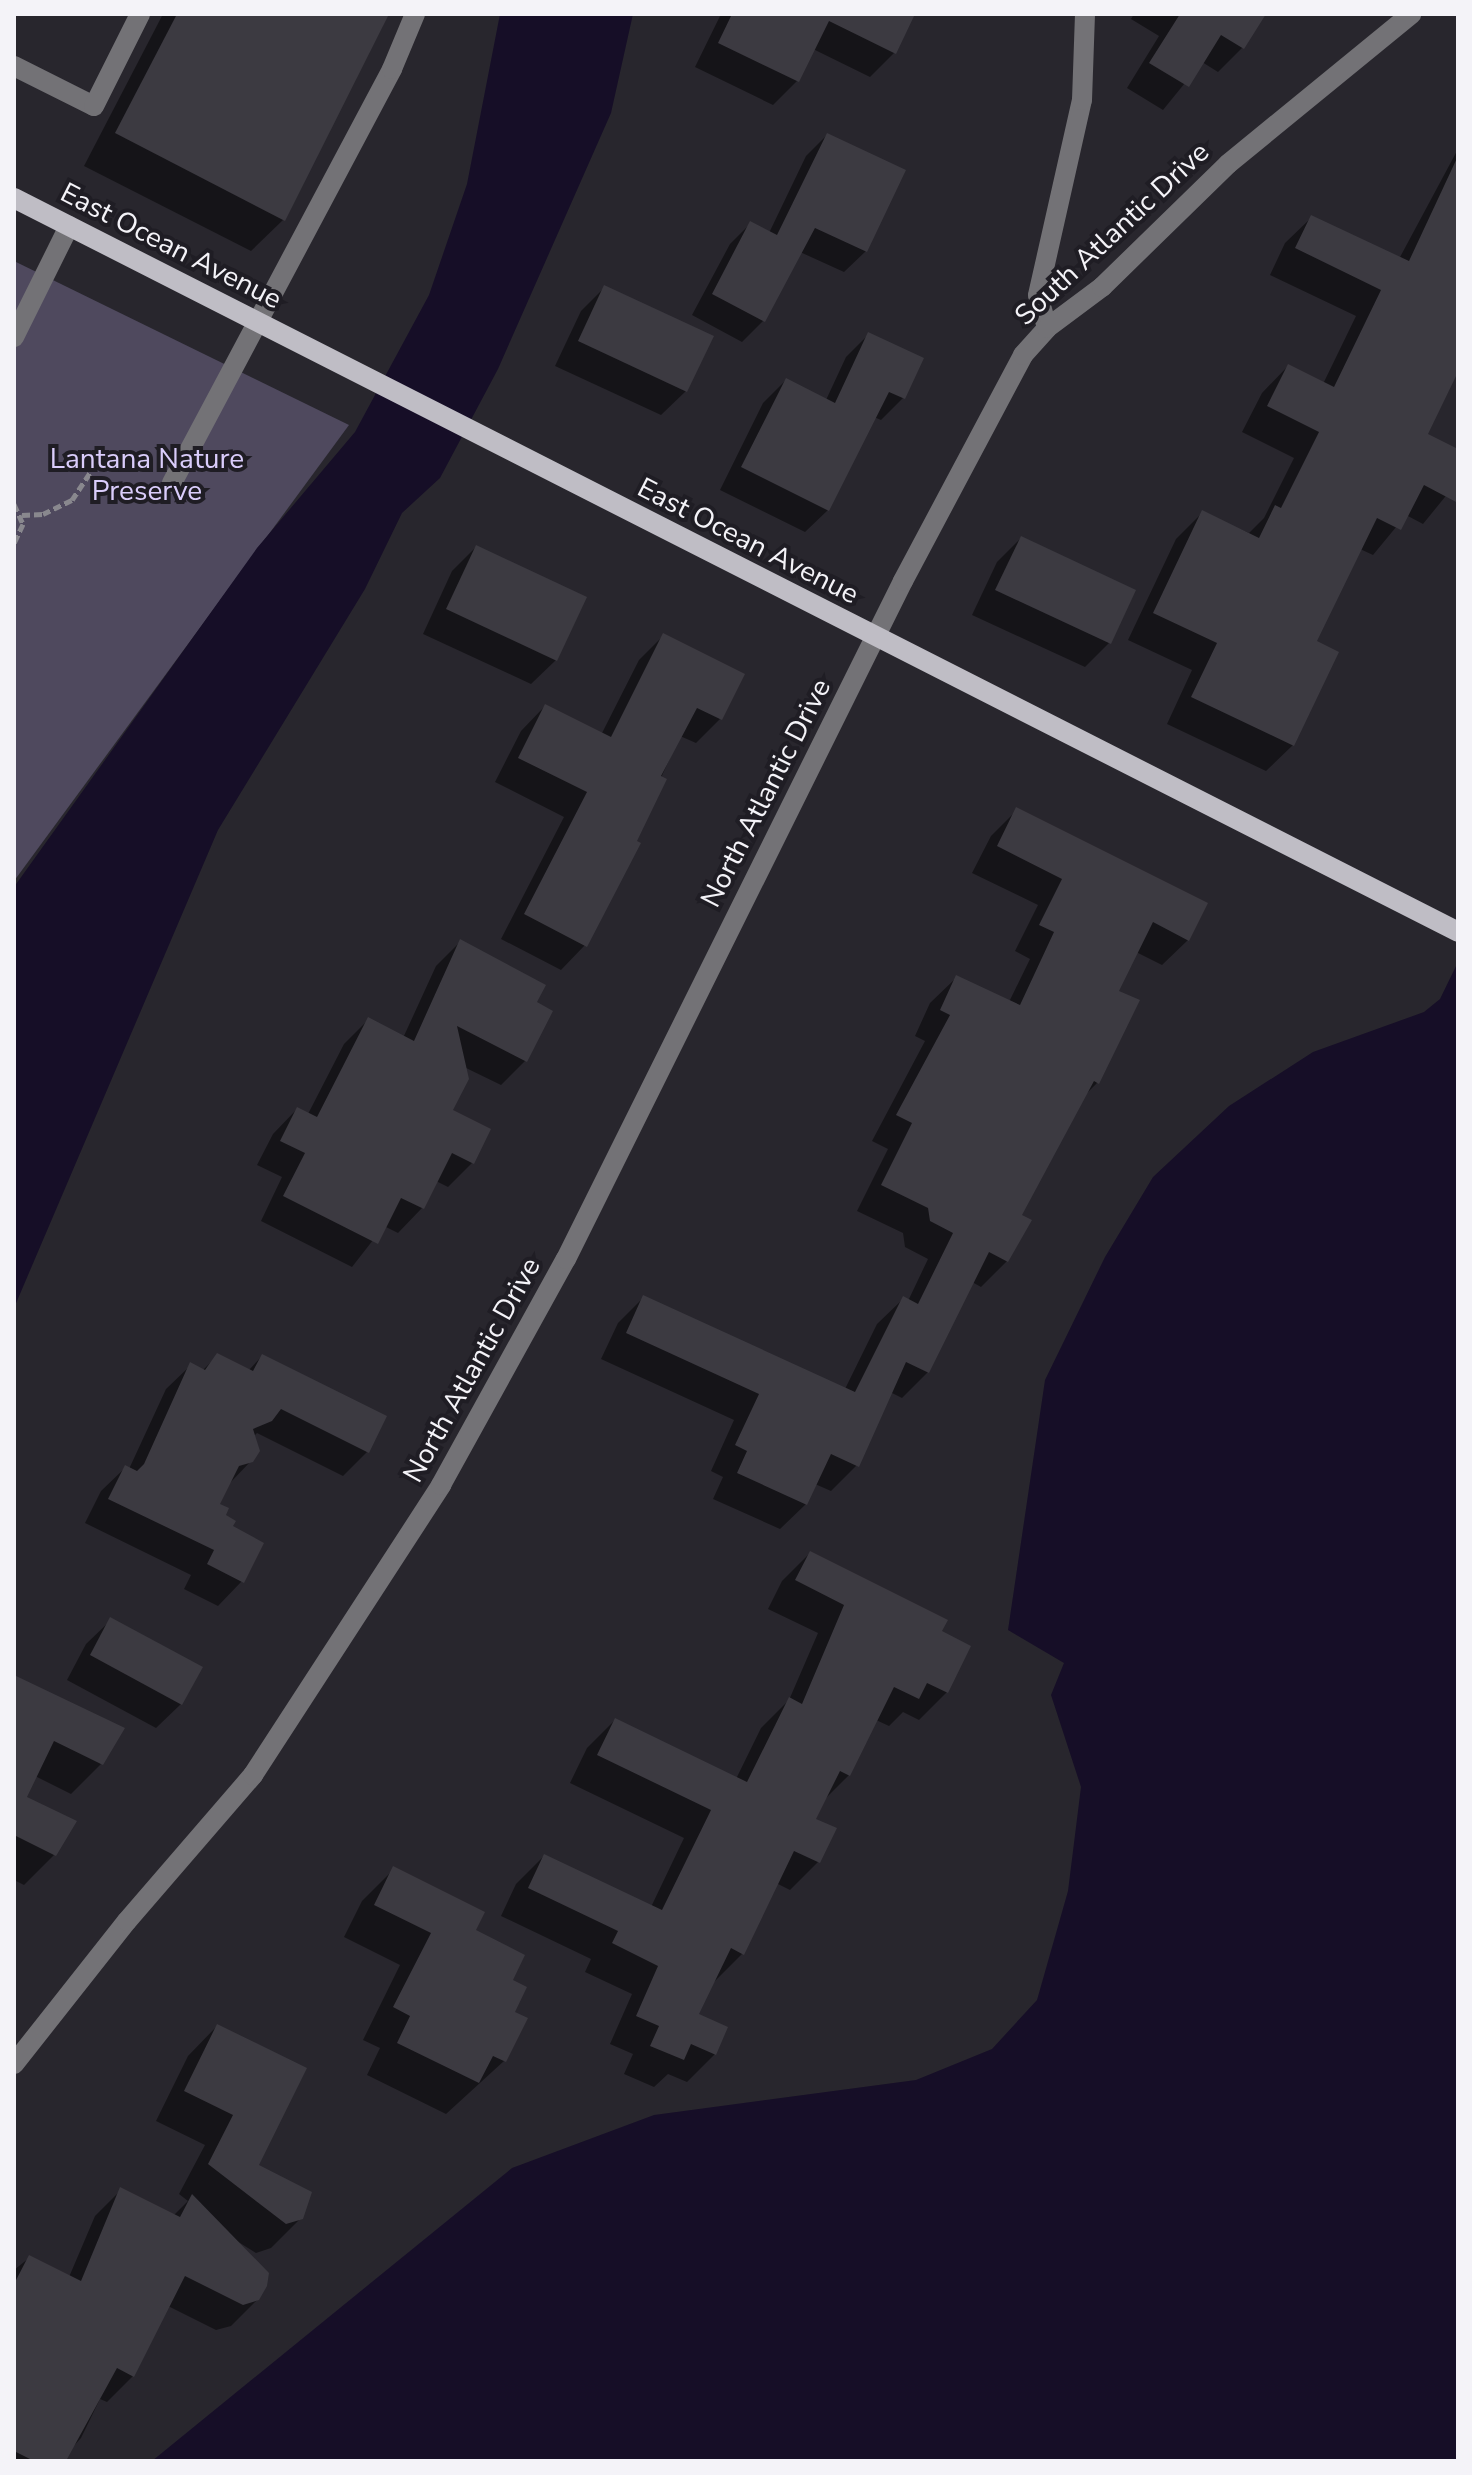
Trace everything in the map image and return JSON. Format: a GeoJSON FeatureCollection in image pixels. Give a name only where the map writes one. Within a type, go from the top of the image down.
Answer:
{"type":"FeatureCollection","features":[{"type":"Feature","properties":{"kind":"main road","name":"East Ocean Avenue"},"geometry":{"type":"LineString","coordinates":[[14,198],[1458,932]]}},
{"type":"Feature","properties":{"kind":"street"},"geometry":{"type":"LineString","coordinates":[[14,66],[94,106],[140,14]]}},
{"type":"Feature","properties":{"kind":"street"},"geometry":{"type":"LineString","coordinates":[[172,483],[392,69],[415,14]]}},
{"type":"Feature","properties":{"kind":"street"},"geometry":{"type":"LineString","coordinates":[[1047,328],[1038,295],[1082,100],[1085,14]]}},
{"type":"Feature","properties":{"kind":"street","name":"South Atlantic Drive"},"geometry":{"type":"LineString","coordinates":[[877,638],[1009,381],[1047,328],[1102,287],[1228,164],[1411,14]]}},
{"type":"Feature","properties":{"kind":"street"},"geometry":{"type":"LineString","coordinates":[[14,337],[69,226]]}},
{"type":"Feature","properties":{"kind":"street","name":"North Atlantic Drive"},"geometry":{"type":"LineString","coordinates":[[14,2064],[127,1921],[253,1775],[441,1485],[566,1259],[877,638]]}},
{"type":"Feature","properties":{"kind":"path"},"geometry":{"type":"LineString","coordinates":[[22,515],[43,514],[72,500],[105,450]]}},
{"type":"Feature","properties":{"kind":"path"},"geometry":{"type":"LineString","coordinates":[[14,504],[22,515]]}},
{"type":"Feature","properties":{"kind":"path"},"geometry":{"type":"LineString","coordinates":[[14,543],[22,515]]}},
{"type":"Feature","properties":{"kind":"green space","name":"Lantana Nature Preserve"},"geometry":{"type":"Polygon","coordinates":[[[14,261],[349,425],[14,881],[14,261]]]}},
{"type":"Feature","properties":{"kind":"shaded area"},"geometry":{"type":"Polygon","coordinates":[[[500,14],[633,14],[611,113],[498,369],[440,478],[402,513],[365,589],[218,830],[14,1308],[14,887],[257,548],[355,432],[429,295],[467,184],[500,14]]]}},
{"type":"Feature","properties":{"kind":"shaded area"},"geometry":{"type":"Polygon","coordinates":[[[1458,962],[1458,2461],[152,2461],[512,2168],[654,2115],[916,2080],[992,2049],[1037,2000],[1068,1891],[1081,1787],[1051,1695],[1064,1663],[1008,1630],[1045,1380],[1105,1257],[1153,1177],[1229,1106],[1313,1052],[1424,1012],[1440,999],[1458,962]]]}},
{"type":"Feature","properties":{"kind":"building"},"geometry":{"type":"Polygon","coordinates":[[[177,14],[389,14],[285,221],[115,133],[177,14]]]}},
{"type":"Feature","properties":{"kind":"building"},"geometry":{"type":"Polygon","coordinates":[[[732,14],[915,14],[896,54],[829,21],[799,82],[718,43],[732,14]]]}},
{"type":"Feature","properties":{"kind":"building"},"geometry":{"type":"Polygon","coordinates":[[[1180,14],[1266,14],[1244,49],[1221,35],[1189,87],[1149,63],[1180,14]]]}},
{"type":"Feature","properties":{"kind":"building"},"geometry":{"type":"Polygon","coordinates":[[[827,133],[906,170],[867,252],[815,228],[765,322],[712,294],[750,221],[777,235],[827,133]]]}},
{"type":"Feature","properties":{"kind":"building"},"geometry":{"type":"Polygon","coordinates":[[[1458,156],[1458,372],[1428,434],[1458,449],[1458,503],[1424,485],[1401,530],[1377,518],[1317,641],[1339,652],[1294,746],[1191,697],[1217,643],[1153,613],[1202,510],[1259,538],[1275,505],[1281,508],[1319,432],[1267,406],[1288,364],[1334,387],[1381,290],[1295,248],[1311,215],[1409,261],[1458,156]]]}},
{"type":"Feature","properties":{"kind":"building"},"geometry":{"type":"Polygon","coordinates":[[[604,285],[714,336],[687,392],[578,341],[604,285]]]}},
{"type":"Feature","properties":{"kind":"building"},"geometry":{"type":"Polygon","coordinates":[[[868,332],[924,358],[905,399],[889,392],[829,511],[741,467],[786,378],[835,403],[868,332]]]}},
{"type":"Feature","properties":{"kind":"building"},"geometry":{"type":"Polygon","coordinates":[[[1021,536],[1136,590],[1111,644],[995,590],[1021,536]]]}},
{"type":"Feature","properties":{"kind":"building"},"geometry":{"type":"Polygon","coordinates":[[[476,545],[587,597],[557,661],[446,609],[476,545]]]}},
{"type":"Feature","properties":{"kind":"building"},"geometry":{"type":"Polygon","coordinates":[[[663,633],[745,674],[722,720],[697,708],[661,776],[667,779],[637,841],[641,843],[587,947],[524,914],[587,792],[518,758],[545,704],[611,737],[663,633]]]}},
{"type":"Feature","properties":{"kind":"building"},"geometry":{"type":"Polygon","coordinates":[[[1016,807],[1208,903],[1189,941],[1153,922],[1119,991],[1140,1000],[1099,1084],[1094,1081],[1022,1215],[1032,1220],[1008,1262],[989,1252],[929,1373],[906,1362],[859,1467],[831,1454],[807,1505],[737,1473],[747,1451],[735,1445],[759,1394],[626,1333],[643,1295],[855,1392],[903,1296],[918,1304],[953,1233],[930,1221],[928,1208],[881,1185],[912,1123],[896,1115],[950,1015],[940,1010],[956,975],[1020,1005],[1054,932],[1039,925],[1062,879],[997,846],[1016,807]]]}},
{"type":"Feature","properties":{"kind":"building"},"geometry":{"type":"Polygon","coordinates":[[[460,939],[546,985],[537,1002],[553,1011],[527,1062],[457,1026],[469,1079],[453,1110],[491,1129],[474,1164],[452,1153],[424,1209],[401,1198],[378,1244],[283,1196],[305,1153],[280,1141],[297,1107],[317,1117],[368,1017],[414,1041],[460,939]]]}},
{"type":"Feature","properties":{"kind":"building"},"geometry":{"type":"Polygon","coordinates":[[[217,1353],[253,1371],[262,1354],[387,1416],[369,1453],[281,1409],[272,1421],[253,1429],[260,1451],[253,1462],[239,1466],[220,1504],[229,1508],[226,1515],[236,1521],[233,1526],[264,1543],[244,1583],[207,1564],[214,1550],[108,1499],[125,1465],[137,1471],[144,1464],[190,1362],[205,1370],[217,1353]]]}},
{"type":"Feature","properties":{"kind":"building"},"geometry":{"type":"Polygon","coordinates":[[[810,1551],[948,1620],[942,1631],[971,1646],[948,1693],[927,1683],[919,1699],[894,1687],[850,1776],[840,1771],[816,1819],[837,1828],[820,1863],[794,1851],[744,1955],[731,1948],[699,2014],[728,2027],[716,2055],[691,2044],[684,2060],[650,2046],[659,2026],[636,2016],[658,1966],[612,1943],[618,1931],[528,1888],[544,1854],[662,1910],[711,1810],[597,1755],[615,1718],[747,1782],[789,1697],[802,1704],[844,1605],[795,1580],[810,1551]]]}},
{"type":"Feature","properties":{"kind":"building"},"geometry":{"type":"Polygon","coordinates":[[[110,1617],[203,1667],[182,1705],[90,1655],[110,1617]]]}},
{"type":"Feature","properties":{"kind":"building"},"geometry":{"type":"Polygon","coordinates":[[[14,1675],[125,1728],[103,1765],[54,1741],[27,1797],[77,1821],[56,1856],[14,1835],[14,1675]]]}},
{"type":"Feature","properties":{"kind":"building"},"geometry":{"type":"Polygon","coordinates":[[[393,1866],[485,1912],[476,1930],[525,1955],[513,1980],[527,1987],[515,2012],[528,2018],[506,2062],[493,2056],[479,2083],[397,2043],[410,2016],[393,2007],[431,1933],[374,1905],[393,1866]]]}},
{"type":"Feature","properties":{"kind":"building"},"geometry":{"type":"Polygon","coordinates":[[[217,2024],[307,2068],[259,2165],[312,2192],[303,2219],[286,2224],[208,2164],[233,2115],[184,2091],[217,2024]]]}},
{"type":"Feature","properties":{"kind":"building"},"geometry":{"type":"Polygon","coordinates":[[[120,2187],[180,2217],[192,2194],[269,2273],[267,2286],[259,2300],[243,2305],[185,2276],[134,2377],[117,2368],[66,2461],[34,2461],[14,2451],[14,2284],[29,2255],[81,2281],[120,2187]]]}}]}
